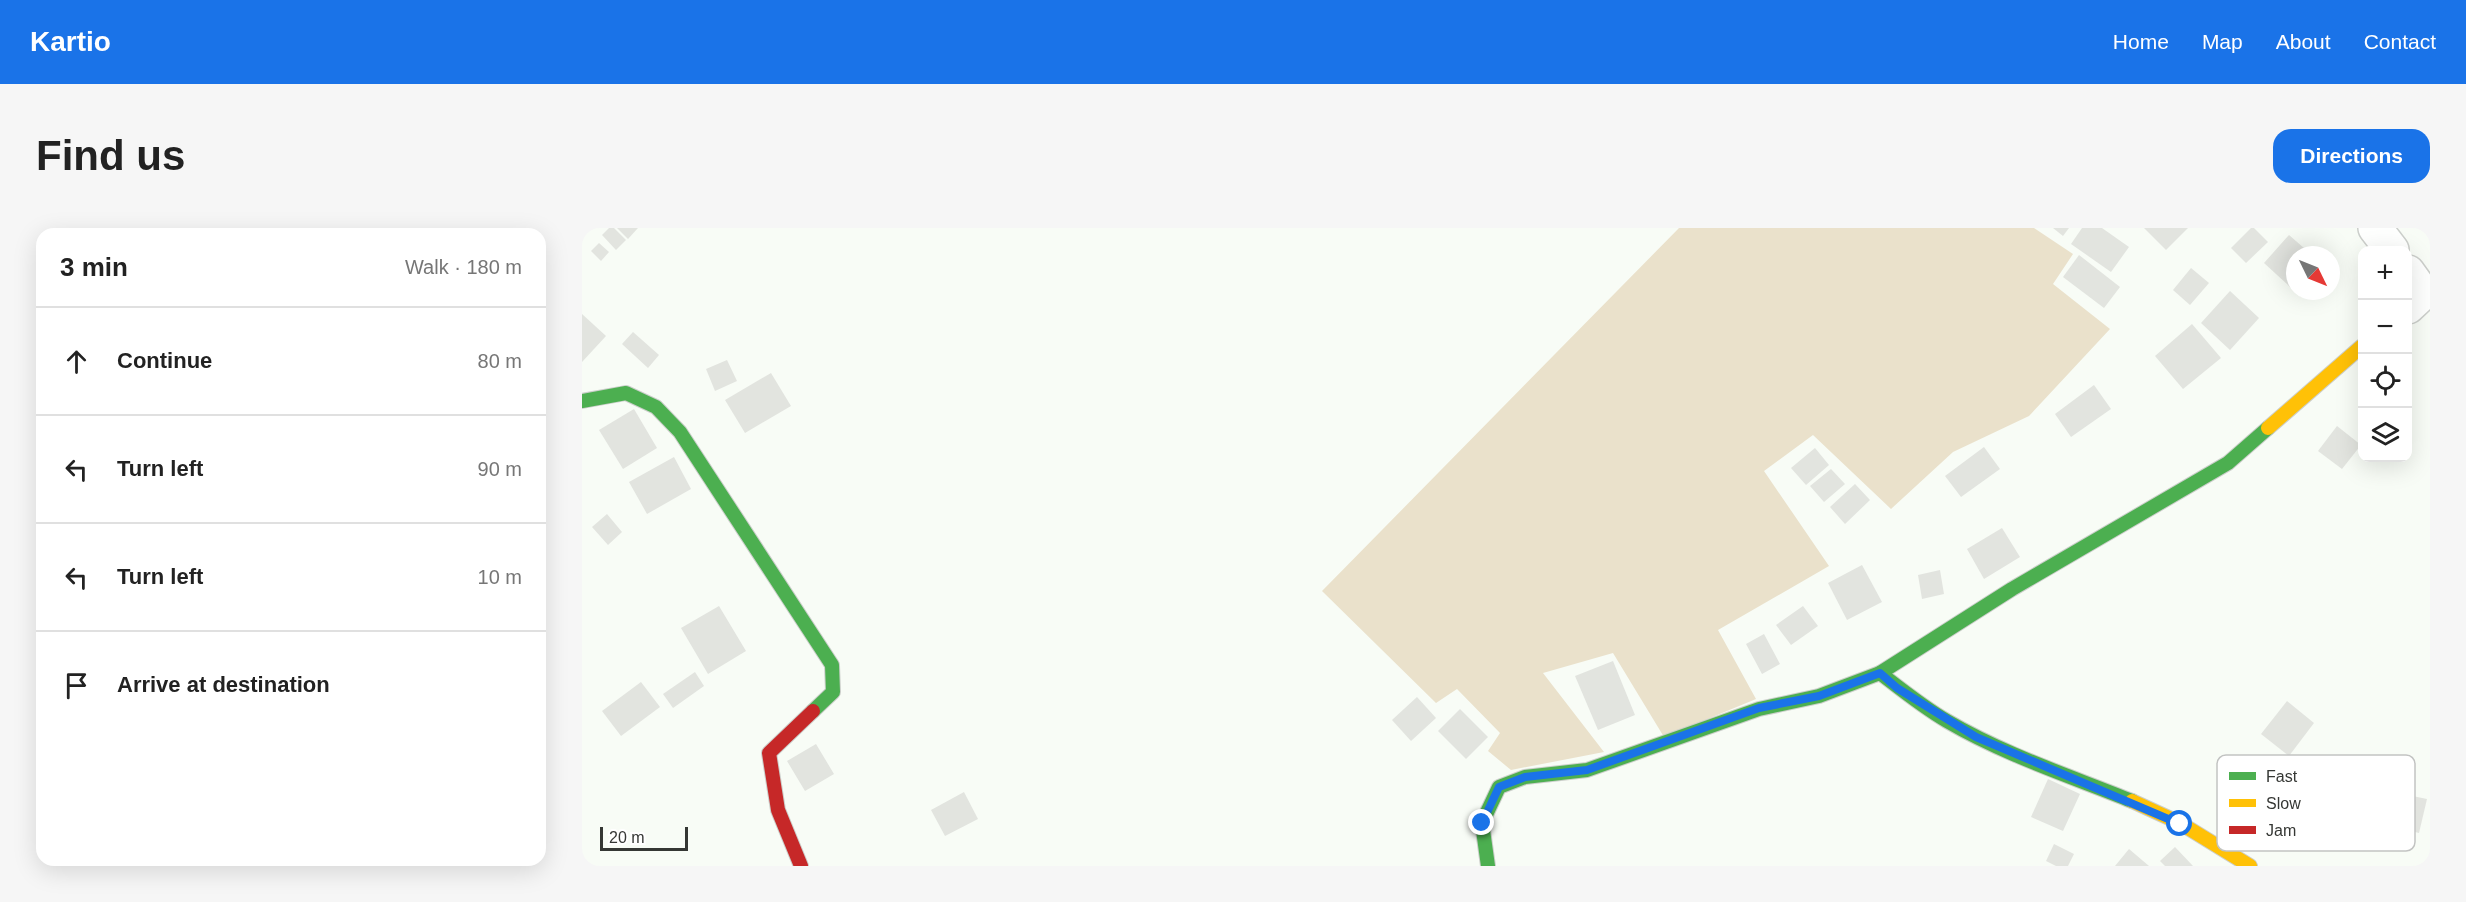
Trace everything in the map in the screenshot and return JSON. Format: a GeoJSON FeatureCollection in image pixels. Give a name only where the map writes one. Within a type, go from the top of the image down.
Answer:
{"type":"FeatureCollection","features":[{"type":"Feature","properties":{"kind":"street"},"geometry":{"type":"LineString","coordinates":[[2375,228],[2389,246]]}},
{"type":"Feature","properties":{"kind":"street"},"geometry":{"type":"LineString","coordinates":[[1488,866],[1482,823],[1499,787],[1525,777],[1587,770],[1759,708],[1819,696],[1880,673],[2012,589],[2228,463],[2358,349]]}},
{"type":"Feature","properties":{"kind":"street"},"geometry":{"type":"LineString","coordinates":[[582,401],[626,393],[656,407],[680,432],[832,664],[833,692],[769,753],[778,810],[801,866]]}},
{"type":"Feature","properties":{"kind":"street"},"geometry":{"type":"LineString","coordinates":[[1880,673],[1897,688],[1976,737],[2180,824],[2217,846]]}},
{"type":"Feature","properties":{"kind":"street"},"geometry":{"type":"LineString","coordinates":[[2225,851],[2250,866]]}},
{"type":"Feature","properties":{"kind":"shaded area"},"geometry":{"type":"Polygon","coordinates":[[[1679,228],[2034,228],[2073,254],[2053,284],[2110,329],[2029,416],[1953,452],[1891,509],[1813,435],[1764,471],[1829,566],[1718,630],[1756,699],[1664,737],[1613,653],[1543,673],[1604,752],[1511,770],[1488,751],[1500,733],[1457,689],[1436,703],[1322,591],[1679,228]]]}},
{"type":"Feature","properties":{"kind":"building"},"geometry":{"type":"Polygon","coordinates":[[[609,228],[614,228],[626,240],[616,250],[602,235],[609,228]]]}},
{"type":"Feature","properties":{"kind":"building"},"geometry":{"type":"Polygon","coordinates":[[[617,228],[638,228],[628,239],[617,228]]]}},
{"type":"Feature","properties":{"kind":"building"},"geometry":{"type":"Polygon","coordinates":[[[2053,228],[2069,228],[2063,236],[2053,228]]]}},
{"type":"Feature","properties":{"kind":"building"},"geometry":{"type":"Polygon","coordinates":[[[2082,228],[2102,228],[2129,247],[2111,272],[2071,244],[2082,228]]]}},
{"type":"Feature","properties":{"kind":"building"},"geometry":{"type":"Polygon","coordinates":[[[2144,228],[2188,228],[2166,250],[2144,228]]]}},
{"type":"Feature","properties":{"kind":"building"},"geometry":{"type":"Polygon","coordinates":[[[2251,228],[2254,228],[2268,242],[2246,263],[2231,248],[2251,228]]]}},
{"type":"Feature","properties":{"kind":"building"},"geometry":{"type":"Polygon","coordinates":[[[2289,235],[2302,246],[2286,246],[2286,283],[2264,263],[2289,235]]]}},
{"type":"Feature","properties":{"kind":"building"},"geometry":{"type":"Polygon","coordinates":[[[599,243],[609,252],[601,261],[591,251],[599,243]]]}},
{"type":"Feature","properties":{"kind":"building"},"geometry":{"type":"Polygon","coordinates":[[[2079,255],[2120,287],[2104,308],[2063,277],[2079,255]]]}},
{"type":"Feature","properties":{"kind":"building"},"geometry":{"type":"Polygon","coordinates":[[[2191,268],[2209,283],[2190,305],[2173,290],[2191,268]]]}},
{"type":"Feature","properties":{"kind":"building"},"geometry":{"type":"Polygon","coordinates":[[[2230,291],[2259,318],[2230,350],[2201,323],[2230,291]]]}},
{"type":"Feature","properties":{"kind":"building"},"geometry":{"type":"Polygon","coordinates":[[[582,314],[606,336],[582,362],[582,314]]]}},
{"type":"Feature","properties":{"kind":"building"},"geometry":{"type":"Polygon","coordinates":[[[2192,324],[2221,358],[2183,389],[2155,356],[2192,324]]]}},
{"type":"Feature","properties":{"kind":"building"},"geometry":{"type":"Polygon","coordinates":[[[633,332],[659,355],[648,368],[622,344],[633,332]]]}},
{"type":"Feature","properties":{"kind":"building"},"geometry":{"type":"Polygon","coordinates":[[[727,360],[737,381],[715,391],[706,369],[727,360]]]}},
{"type":"Feature","properties":{"kind":"building"},"geometry":{"type":"Polygon","coordinates":[[[771,373],[791,406],[745,433],[725,400],[771,373]]]}},
{"type":"Feature","properties":{"kind":"building"},"geometry":{"type":"Polygon","coordinates":[[[2094,385],[2111,409],[2071,437],[2055,414],[2094,385]]]}},
{"type":"Feature","properties":{"kind":"building"},"geometry":{"type":"Polygon","coordinates":[[[634,409],[657,448],[623,469],[599,430],[634,409]]]}},
{"type":"Feature","properties":{"kind":"building"},"geometry":{"type":"Polygon","coordinates":[[[2337,426],[2358,443],[2358,449],[2342,469],[2318,451],[2337,426]]]}},
{"type":"Feature","properties":{"kind":"building"},"geometry":{"type":"Polygon","coordinates":[[[1984,447],[2000,469],[1961,497],[1945,476],[1984,447]]]}},
{"type":"Feature","properties":{"kind":"building"},"geometry":{"type":"Polygon","coordinates":[[[1815,448],[1829,465],[1806,485],[1791,468],[1815,448]]]}},
{"type":"Feature","properties":{"kind":"building"},"geometry":{"type":"Polygon","coordinates":[[[674,457],[691,489],[647,514],[629,482],[674,457]]]}},
{"type":"Feature","properties":{"kind":"building"},"geometry":{"type":"Polygon","coordinates":[[[1831,469],[1845,484],[1824,502],[1810,486],[1831,469]]]}},
{"type":"Feature","properties":{"kind":"building"},"geometry":{"type":"Polygon","coordinates":[[[1855,484],[1870,500],[1845,524],[1830,507],[1855,484]]]}},
{"type":"Feature","properties":{"kind":"building"},"geometry":{"type":"Polygon","coordinates":[[[607,514],[622,532],[608,545],[592,527],[607,514]]]}},
{"type":"Feature","properties":{"kind":"building"},"geometry":{"type":"Polygon","coordinates":[[[2002,528],[2020,557],[1984,579],[1967,549],[2002,528]]]}},
{"type":"Feature","properties":{"kind":"building"},"geometry":{"type":"Polygon","coordinates":[[[1862,565],[1882,602],[1847,620],[1828,583],[1862,565]]]}},
{"type":"Feature","properties":{"kind":"building"},"geometry":{"type":"Polygon","coordinates":[[[1940,570],[1944,594],[1922,599],[1918,575],[1940,570]]]}},
{"type":"Feature","properties":{"kind":"building"},"geometry":{"type":"Polygon","coordinates":[[[719,606],[746,651],[708,674],[681,628],[719,606]]]}},
{"type":"Feature","properties":{"kind":"building"},"geometry":{"type":"Polygon","coordinates":[[[1803,606],[1818,626],[1791,645],[1776,625],[1803,606]]]}},
{"type":"Feature","properties":{"kind":"building"},"geometry":{"type":"Polygon","coordinates":[[[1764,634],[1780,664],[1762,674],[1746,644],[1764,634]]]}},
{"type":"Feature","properties":{"kind":"building"},"geometry":{"type":"Polygon","coordinates":[[[1613,661],[1635,715],[1598,730],[1575,676],[1613,661]]]}},
{"type":"Feature","properties":{"kind":"building"},"geometry":{"type":"Polygon","coordinates":[[[695,672],[704,686],[673,708],[663,694],[695,672]]]}},
{"type":"Feature","properties":{"kind":"building"},"geometry":{"type":"Polygon","coordinates":[[[641,682],[660,707],[621,736],[602,711],[641,682]]]}},
{"type":"Feature","properties":{"kind":"building"},"geometry":{"type":"Polygon","coordinates":[[[1417,697],[1436,718],[1411,741],[1392,720],[1417,697]]]}},
{"type":"Feature","properties":{"kind":"building"},"geometry":{"type":"Polygon","coordinates":[[[2287,701],[2314,723],[2290,755],[2261,734],[2287,701]]]}},
{"type":"Feature","properties":{"kind":"building"},"geometry":{"type":"Polygon","coordinates":[[[1460,709],[1488,737],[1466,759],[1438,731],[1460,709]]]}},
{"type":"Feature","properties":{"kind":"building"},"geometry":{"type":"Polygon","coordinates":[[[816,744],[834,774],[805,791],[787,761],[816,744]]]}},
{"type":"Feature","properties":{"kind":"building"},"geometry":{"type":"Polygon","coordinates":[[[2048,779],[2080,794],[2063,831],[2031,817],[2048,779]]]}},
{"type":"Feature","properties":{"kind":"building"},"geometry":{"type":"Polygon","coordinates":[[[964,792],[978,819],[945,836],[931,810],[964,792]]]}},
{"type":"Feature","properties":{"kind":"building"},"geometry":{"type":"Polygon","coordinates":[[[2415,797],[2427,799],[2419,833],[2415,832],[2415,797]]]}},
{"type":"Feature","properties":{"kind":"building"},"geometry":{"type":"Polygon","coordinates":[[[2054,844],[2074,854],[2068,866],[2056,866],[2046,861],[2054,844]]]}},
{"type":"Feature","properties":{"kind":"building"},"geometry":{"type":"Polygon","coordinates":[[[2175,847],[2193,866],[2165,866],[2160,861],[2175,847]]]}},
{"type":"Feature","properties":{"kind":"building"},"geometry":{"type":"Polygon","coordinates":[[[2129,849],[2149,866],[2115,866],[2129,849]]]}},
{"type":"Feature","properties":{"kind":"traffic: fast"},"geometry":{"type":"LineString","coordinates":[[582,401],[626,393],[656,407],[680,432],[832,665],[833,692],[813,711]]}},
{"type":"Feature","properties":{"kind":"traffic: fast"},"geometry":{"type":"LineString","coordinates":[[1880,673],[2012,589],[2228,463],[2268,428]]}},
{"type":"Feature","properties":{"kind":"traffic: fast"},"geometry":{"type":"LineString","coordinates":[[1488,866],[1482,823],[1499,787],[1525,777],[1587,770],[1759,709],[1819,696],[1880,673],[1930,710],[1969,733],[2038,764],[2132,801]]}},
{"type":"Feature","properties":{"kind":"traffic: slow"},"geometry":{"type":"LineString","coordinates":[[2268,428],[2358,349]]}},
{"type":"Feature","properties":{"kind":"traffic: slow"},"geometry":{"type":"LineString","coordinates":[[2132,801],[2180,823],[2217,846]]}},
{"type":"Feature","properties":{"kind":"traffic: slow"},"geometry":{"type":"LineString","coordinates":[[2226,851],[2250,866]]}},
{"type":"Feature","properties":{"kind":"traffic: jam"},"geometry":{"type":"LineString","coordinates":[[801,866],[778,810],[769,753],[813,711]]}},
{"type":"Feature","properties":{"kind":"route"},"geometry":{"type":"LineString","coordinates":[[1482,823],[1499,787],[1525,777],[1587,770],[1759,708],[1819,696],[1880,673],[1897,688],[1976,737],[2180,824]]}}]}
